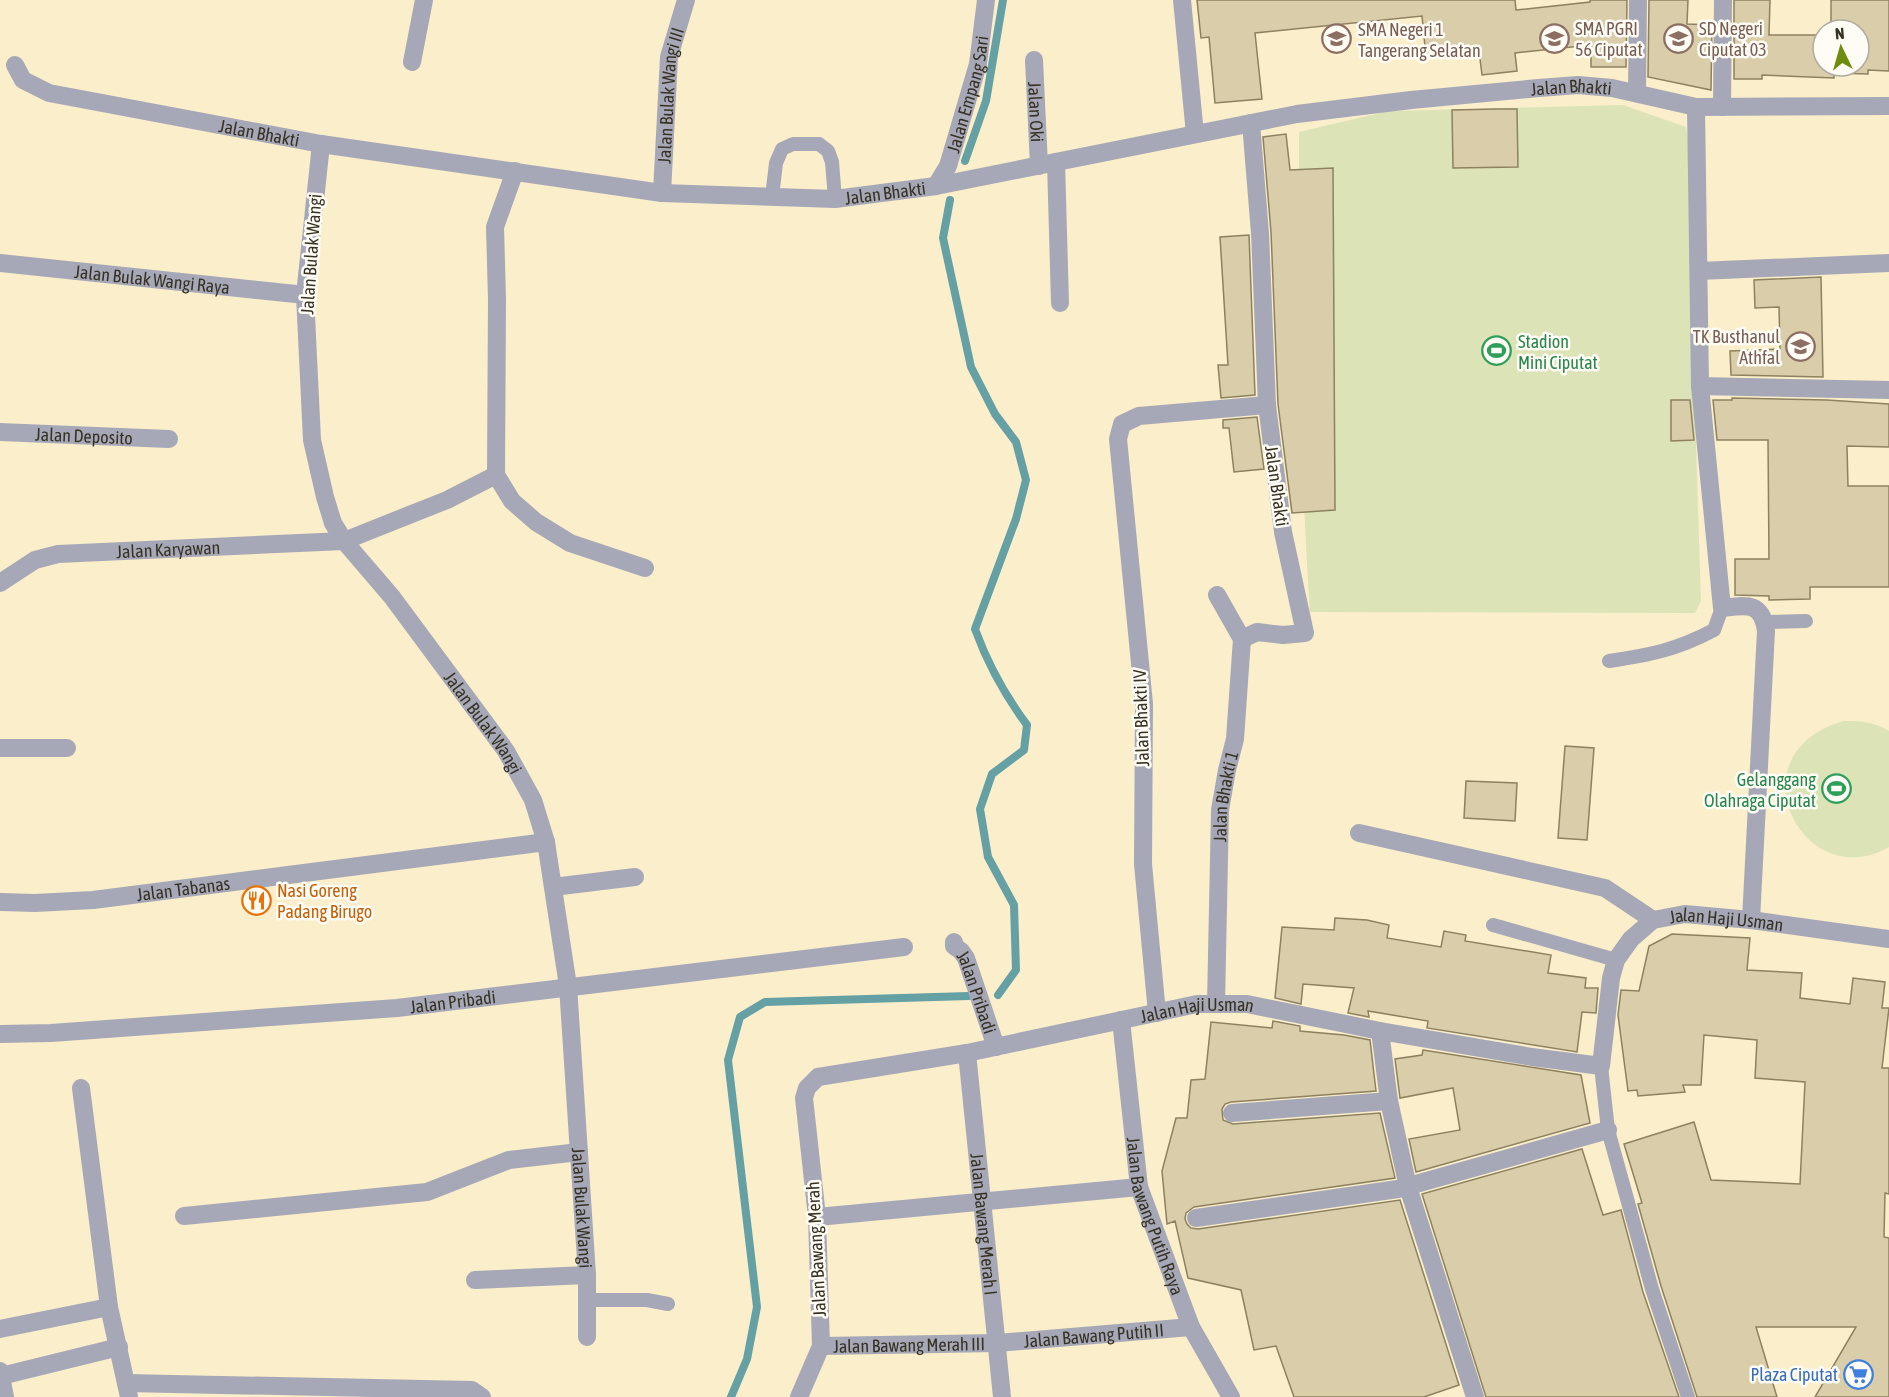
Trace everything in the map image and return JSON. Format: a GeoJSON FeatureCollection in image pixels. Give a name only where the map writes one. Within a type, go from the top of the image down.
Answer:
{"type":"FeatureCollection","features":[{"type":"Feature","properties":{"kind":"street"},"geometry":{"type":"LineString","coordinates":[[412,62],[424,0]]}},
{"type":"Feature","properties":{"kind":"street","name":"Jalan Bulak Wangi III"},"geometry":{"type":"LineString","coordinates":[[662,193],[669,57],[686,0]]}},
{"type":"Feature","properties":{"kind":"street","name":"Jalan Empang Sari"},"geometry":{"type":"LineString","coordinates":[[936,186],[948,166],[978,64],[986,0]]}},
{"type":"Feature","properties":{"kind":"street"},"geometry":{"type":"LineString","coordinates":[[1182,0],[1195,134]]}},
{"type":"Feature","properties":{"kind":"street"},"geometry":{"type":"LineString","coordinates":[[1637,93],[1638,0]]}},
{"type":"Feature","properties":{"kind":"street"},"geometry":{"type":"LineString","coordinates":[[1722,107],[1723,0]]}},
{"type":"Feature","properties":{"kind":"street","name":"Jalan Oki"},"geometry":{"type":"LineString","coordinates":[[1034,60],[1047,164],[1060,303]]}},
{"type":"Feature","properties":{"kind":"street","name":"Jalan Bhakti"},"geometry":{"type":"LineString","coordinates":[[15,65],[23,80],[49,93],[321,144],[662,193],[835,199],[936,186],[1297,114],[1411,99],[1578,85],[1612,87],[1696,107],[1889,106]]}},
{"type":"Feature","properties":{"kind":"street"},"geometry":{"type":"LineString","coordinates":[[1696,107],[1701,386],[1722,608],[1748,605],[1758,610],[1765,622],[1766,631],[1751,920]]}},
{"type":"Feature","properties":{"kind":"street","name":"Jalan Bhakti"},"geometry":{"type":"LineString","coordinates":[[1242,639],[1257,633],[1283,635],[1305,633],[1283,532],[1267,405],[1260,233],[1251,123]]}},
{"type":"Feature","properties":{"kind":"street","name":"Jalan Bulak Wangi"},"geometry":{"type":"LineString","coordinates":[[321,144],[305,296],[312,440],[331,514],[344,541],[392,597],[506,751],[533,800],[546,842],[568,986],[587,1275],[587,1336]]}},
{"type":"Feature","properties":{"kind":"street"},"geometry":{"type":"LineString","coordinates":[[515,171],[495,227],[496,475],[512,501],[537,522],[570,543],[645,568]]}},
{"type":"Feature","properties":{"kind":"street","name":"Jalan Bulak Wangi Raya"},"geometry":{"type":"LineString","coordinates":[[0,263],[305,296]]}},
{"type":"Feature","properties":{"kind":"street"},"geometry":{"type":"LineString","coordinates":[[1699,271],[1889,263]]}},
{"type":"Feature","properties":{"kind":"street"},"geometry":{"type":"LineString","coordinates":[[1701,386],[1889,390]]}},
{"type":"Feature","properties":{"kind":"street","name":"Jalan Bhakti IV"},"geometry":{"type":"LineString","coordinates":[[1157,1013],[1143,864],[1144,704],[1118,439],[1122,424],[1139,416],[1267,405]]}},
{"type":"Feature","properties":{"kind":"street","name":"Jalan Deposito"},"geometry":{"type":"LineString","coordinates":[[0,432],[169,439]]}},
{"type":"Feature","properties":{"kind":"street"},"geometry":{"type":"LineString","coordinates":[[344,541],[447,500],[496,475]]}},
{"type":"Feature","properties":{"kind":"street","name":"Jalan Karyawan"},"geometry":{"type":"LineString","coordinates":[[0,583],[35,560],[58,554],[344,541]]}},
{"type":"Feature","properties":{"kind":"street"},"geometry":{"type":"LineString","coordinates":[[1217,595],[1242,639]]}},
{"type":"Feature","properties":{"kind":"street","name":"Jalan Bhakti 1"},"geometry":{"type":"LineString","coordinates":[[1216,1004],[1220,810],[1235,739],[1242,639]]}},
{"type":"Feature","properties":{"kind":"street"},"geometry":{"type":"LineString","coordinates":[[0,748],[66,748]]}},
{"type":"Feature","properties":{"kind":"street"},"geometry":{"type":"LineString","coordinates":[[1359,833],[1605,888],[1653,920]]}},
{"type":"Feature","properties":{"kind":"street","name":"Jalan Tabanas"},"geometry":{"type":"LineString","coordinates":[[0,902],[93,900],[546,842]]}},
{"type":"Feature","properties":{"kind":"street"},"geometry":{"type":"LineString","coordinates":[[553,887],[635,877]]}},
{"type":"Feature","properties":{"kind":"street","name":"Jalan Haji Usman"},"geometry":{"type":"LineString","coordinates":[[804,1098],[807,1088],[818,1077],[968,1053],[1197,1004],[1247,1004],[1380,1031],[1532,1057],[1601,1066],[1611,978],[1616,960],[1631,939],[1653,920],[1685,914],[1751,920],[1889,939]]}},
{"type":"Feature","properties":{"kind":"street","name":"Jalan Pribadi"},"geometry":{"type":"LineString","coordinates":[[954,942],[954,946],[966,958],[996,1047]]}},
{"type":"Feature","properties":{"kind":"street","name":"Jalan Pribadi"},"geometry":{"type":"LineString","coordinates":[[0,1034],[51,1033],[397,1008],[904,947]]}},
{"type":"Feature","properties":{"kind":"street","name":"Jalan Bawang Putih Raya"},"geometry":{"type":"LineString","coordinates":[[1121,1020],[1139,1187],[1191,1327],[1231,1397]]}},
{"type":"Feature","properties":{"kind":"street"},"geometry":{"type":"LineString","coordinates":[[1380,1031],[1389,1101],[1408,1187],[1475,1397]]}},
{"type":"Feature","properties":{"kind":"street","name":"Jalan Bawang Merah I"},"geometry":{"type":"LineString","coordinates":[[968,1053],[1002,1397]]}},
{"type":"Feature","properties":{"kind":"street"},"geometry":{"type":"LineString","coordinates":[[81,1088],[109,1307],[128,1390],[472,1390],[482,1397]]}},
{"type":"Feature","properties":{"kind":"street","name":"Jalan Bawang Merah"},"geometry":{"type":"LineString","coordinates":[[799,1397],[821,1346],[817,1217],[804,1098]]}},
{"type":"Feature","properties":{"kind":"street"},"geometry":{"type":"LineString","coordinates":[[1232,1113],[1389,1101]]}},
{"type":"Feature","properties":{"kind":"street"},"geometry":{"type":"LineString","coordinates":[[1196,1218],[1408,1187],[1608,1130]]}},
{"type":"Feature","properties":{"kind":"street"},"geometry":{"type":"LineString","coordinates":[[184,1216],[427,1192],[509,1160],[579,1152]]}},
{"type":"Feature","properties":{"kind":"street"},"geometry":{"type":"LineString","coordinates":[[817,1217],[1139,1187]]}},
{"type":"Feature","properties":{"kind":"street"},"geometry":{"type":"LineString","coordinates":[[475,1280],[587,1275]]}},
{"type":"Feature","properties":{"kind":"street"},"geometry":{"type":"LineString","coordinates":[[0,1329],[109,1307]]}},
{"type":"Feature","properties":{"kind":"street","name":"Jalan Bawang Putih II"},"geometry":{"type":"LineString","coordinates":[[997,1343],[1191,1327]]}},
{"type":"Feature","properties":{"kind":"street","name":"Jalan Bawang Merah III"},"geometry":{"type":"LineString","coordinates":[[821,1346],[997,1343]]}},
{"type":"Feature","properties":{"kind":"street"},"geometry":{"type":"LineString","coordinates":[[5,1397],[1,1373],[119,1347]]}},
{"type":"Feature","properties":{"kind":"lane"},"geometry":{"type":"LineString","coordinates":[[772,197],[776,163],[782,149],[793,144],[819,144],[828,151],[832,162],[835,199]]}},
{"type":"Feature","properties":{"kind":"lane"},"geometry":{"type":"LineString","coordinates":[[1609,661],[1664,651],[1687,644],[1714,630],[1722,608]]}},
{"type":"Feature","properties":{"kind":"lane"},"geometry":{"type":"LineString","coordinates":[[1765,622],[1806,621]]}},
{"type":"Feature","properties":{"kind":"lane"},"geometry":{"type":"LineString","coordinates":[[1493,925],[1616,960]]}},
{"type":"Feature","properties":{"kind":"lane","name":"Jalan Haji Usman"},"geometry":{"type":"LineString","coordinates":[[1601,1066],[1608,1130],[1652,1289],[1688,1397]]}},
{"type":"Feature","properties":{"kind":"lane"},"geometry":{"type":"LineString","coordinates":[[586,1300],[647,1300],[668,1305]]}},
{"type":"Feature","properties":{"kind":"green space","name":"Stadion Mini Ciputat"},"geometry":{"type":"Polygon","coordinates":[[[1623,105],[1686,127],[1692,167],[1694,383],[1701,601],[1695,613],[1310,612],[1302,432],[1299,132],[1388,111],[1623,105]]]}},
{"type":"Feature","properties":{"kind":"green space","name":"Gelanggang Olahraga Ciputat"},"geometry":{"type":"Polygon","coordinates":[[[1844,721],[1868,723],[1889,731],[1889,847],[1858,857],[1830,853],[1807,838],[1792,815],[1785,788],[1791,761],[1810,738],[1844,721]]]}},
{"type":"Feature","properties":{"kind":"building"},"geometry":{"type":"Polygon","coordinates":[[[1197,0],[1515,0],[1516,10],[1590,2],[1590,0],[1627,0],[1626,67],[1591,67],[1591,45],[1515,53],[1517,71],[1482,75],[1479,51],[1426,57],[1422,16],[1255,33],[1262,99],[1215,103],[1209,37],[1201,38],[1197,0]]]}},
{"type":"Feature","properties":{"kind":"building","name":"SD Negeri Ciputat 03"},"geometry":{"type":"Polygon","coordinates":[[[1649,0],[1688,0],[1687,24],[1712,25],[1711,90],[1648,77],[1649,0]]]}},
{"type":"Feature","properties":{"kind":"building"},"geometry":{"type":"Polygon","coordinates":[[[1734,0],[1770,0],[1769,35],[1811,35],[1811,77],[1762,75],[1762,79],[1734,79],[1734,0]]]}},
{"type":"Feature","properties":{"kind":"building"},"geometry":{"type":"Polygon","coordinates":[[[1831,0],[1889,0],[1889,71],[1871,70],[1871,18],[1831,18],[1831,0]]]}},
{"type":"Feature","properties":{"kind":"building"},"geometry":{"type":"Polygon","coordinates":[[[1517,109],[1518,167],[1453,168],[1452,110],[1517,109]]]}},
{"type":"Feature","properties":{"kind":"building"},"geometry":{"type":"Polygon","coordinates":[[[1286,134],[1290,170],[1333,168],[1335,510],[1292,513],[1278,404],[1271,232],[1263,137],[1286,134]]]}},
{"type":"Feature","properties":{"kind":"building"},"geometry":{"type":"Polygon","coordinates":[[[1249,235],[1255,395],[1221,398],[1218,365],[1228,365],[1220,237],[1249,235]]]}},
{"type":"Feature","properties":{"kind":"building","name":"TK Busthanul Athfal"},"geometry":{"type":"Polygon","coordinates":[[[1821,277],[1823,377],[1731,375],[1730,351],[1780,349],[1779,307],[1755,308],[1754,280],[1821,277]]]}},
{"type":"Feature","properties":{"kind":"building"},"geometry":{"type":"Polygon","coordinates":[[[1732,398],[1889,404],[1889,447],[1847,446],[1848,486],[1889,486],[1889,587],[1810,587],[1810,599],[1769,600],[1769,596],[1735,595],[1735,559],[1769,559],[1768,440],[1717,440],[1713,400],[1732,400],[1732,398]]]}},
{"type":"Feature","properties":{"kind":"building"},"geometry":{"type":"Polygon","coordinates":[[[1671,400],[1690,400],[1694,440],[1671,441],[1671,400]]]}},
{"type":"Feature","properties":{"kind":"building"},"geometry":{"type":"Polygon","coordinates":[[[1257,417],[1264,469],[1234,472],[1229,428],[1223,428],[1223,420],[1257,417]]]}},
{"type":"Feature","properties":{"kind":"building"},"geometry":{"type":"Polygon","coordinates":[[[1565,746],[1594,748],[1587,840],[1558,838],[1565,746]]]}},
{"type":"Feature","properties":{"kind":"building"},"geometry":{"type":"Polygon","coordinates":[[[1466,781],[1517,783],[1515,821],[1464,818],[1466,781]]]}},
{"type":"Feature","properties":{"kind":"building"},"geometry":{"type":"Polygon","coordinates":[[[1335,918],[1367,920],[1389,925],[1387,938],[1441,947],[1444,931],[1466,935],[1465,941],[1551,955],[1548,973],[1586,978],[1585,988],[1598,988],[1596,1013],[1582,1012],[1577,1052],[1427,1028],[1428,1021],[1368,1011],[1369,1017],[1348,1013],[1354,988],[1303,984],[1301,1004],[1275,998],[1282,927],[1334,930],[1335,918]]]}},
{"type":"Feature","properties":{"kind":"building"},"geometry":{"type":"Polygon","coordinates":[[[1672,934],[1750,938],[1747,970],[1802,973],[1800,998],[1850,1004],[1853,978],[1885,982],[1882,1008],[1889,1008],[1882,1068],[1889,1068],[1889,1194],[1885,1193],[1884,1237],[1889,1238],[1889,1397],[1815,1397],[1856,1327],[1756,1327],[1777,1397],[1697,1397],[1661,1286],[1638,1204],[1642,1203],[1624,1144],[1694,1122],[1711,1180],[1800,1184],[1805,1082],[1755,1078],[1757,1040],[1704,1035],[1701,1085],[1683,1085],[1685,1092],[1638,1096],[1637,1090],[1628,1091],[1618,1015],[1621,990],[1639,991],[1649,946],[1672,934]]]}},
{"type":"Feature","properties":{"kind":"building"},"geometry":{"type":"Polygon","coordinates":[[[1273,1021],[1300,1026],[1300,1031],[1370,1040],[1376,1091],[1231,1102],[1225,1104],[1222,1109],[1223,1120],[1233,1124],[1380,1113],[1395,1178],[1194,1207],[1186,1213],[1187,1224],[1191,1228],[1198,1229],[1400,1200],[1459,1385],[1424,1397],[1294,1397],[1276,1346],[1254,1350],[1241,1290],[1188,1278],[1175,1221],[1167,1224],[1162,1171],[1176,1118],[1187,1118],[1191,1080],[1205,1079],[1211,1022],[1272,1028],[1273,1021]]]}},
{"type":"Feature","properties":{"kind":"building"},"geometry":{"type":"Polygon","coordinates":[[[1423,1050],[1581,1075],[1590,1123],[1416,1172],[1409,1139],[1460,1130],[1453,1088],[1400,1098],[1395,1059],[1422,1055],[1423,1050]]]}},
{"type":"Feature","properties":{"kind":"building"},"geometry":{"type":"Polygon","coordinates":[[[1582,1149],[1603,1215],[1621,1210],[1643,1292],[1679,1397],[1486,1397],[1422,1194],[1582,1149]]]}},
{"type":"Feature","properties":{"kind":"waterway"},"geometry":{"type":"LineString","coordinates":[[965,161],[986,101],[1003,0]]}},
{"type":"Feature","properties":{"kind":"waterway"},"geometry":{"type":"LineString","coordinates":[[950,200],[943,238],[971,367],[995,414],[1016,442],[1026,480],[1016,519],[975,629],[997,679],[1027,725],[1024,750],[992,774],[980,809],[988,857],[1014,905],[1016,970],[998,995]]}},
{"type":"Feature","properties":{"kind":"waterway"},"geometry":{"type":"LineString","coordinates":[[731,1397],[747,1359],[757,1307],[728,1060],[740,1017],[765,1002],[969,996]]}},
{"type":"Feature","properties":{"kind":"place","name":"SMA PGRI 56 Ciputat"},"geometry":{"type":"Point","coordinates":[1554,38]}},
{"type":"Feature","properties":{"kind":"place","name":"SD Negeri Ciputat 03"},"geometry":{"type":"Point","coordinates":[1678,38]}},
{"type":"Feature","properties":{"kind":"place","name":"SMA Negeri 1 Tangerang Selatan"},"geometry":{"type":"Point","coordinates":[1337,39]}},
{"type":"Feature","properties":{"kind":"place","name":"TK Busthanul Athfal"},"geometry":{"type":"Point","coordinates":[1801,346]}},
{"type":"Feature","properties":{"kind":"place","name":"Stadion Mini Ciputat"},"geometry":{"type":"Point","coordinates":[1497,351]}},
{"type":"Feature","properties":{"kind":"place","name":"Gelanggang Olahraga Ciputat"},"geometry":{"type":"Point","coordinates":[1837,789]}},
{"type":"Feature","properties":{"kind":"place","name":"Nasi Goreng Padang Birugo"},"geometry":{"type":"Point","coordinates":[256,900]}},
{"type":"Feature","properties":{"kind":"place","name":"Plaza Ciputat"},"geometry":{"type":"Point","coordinates":[1859,1374]}}]}
